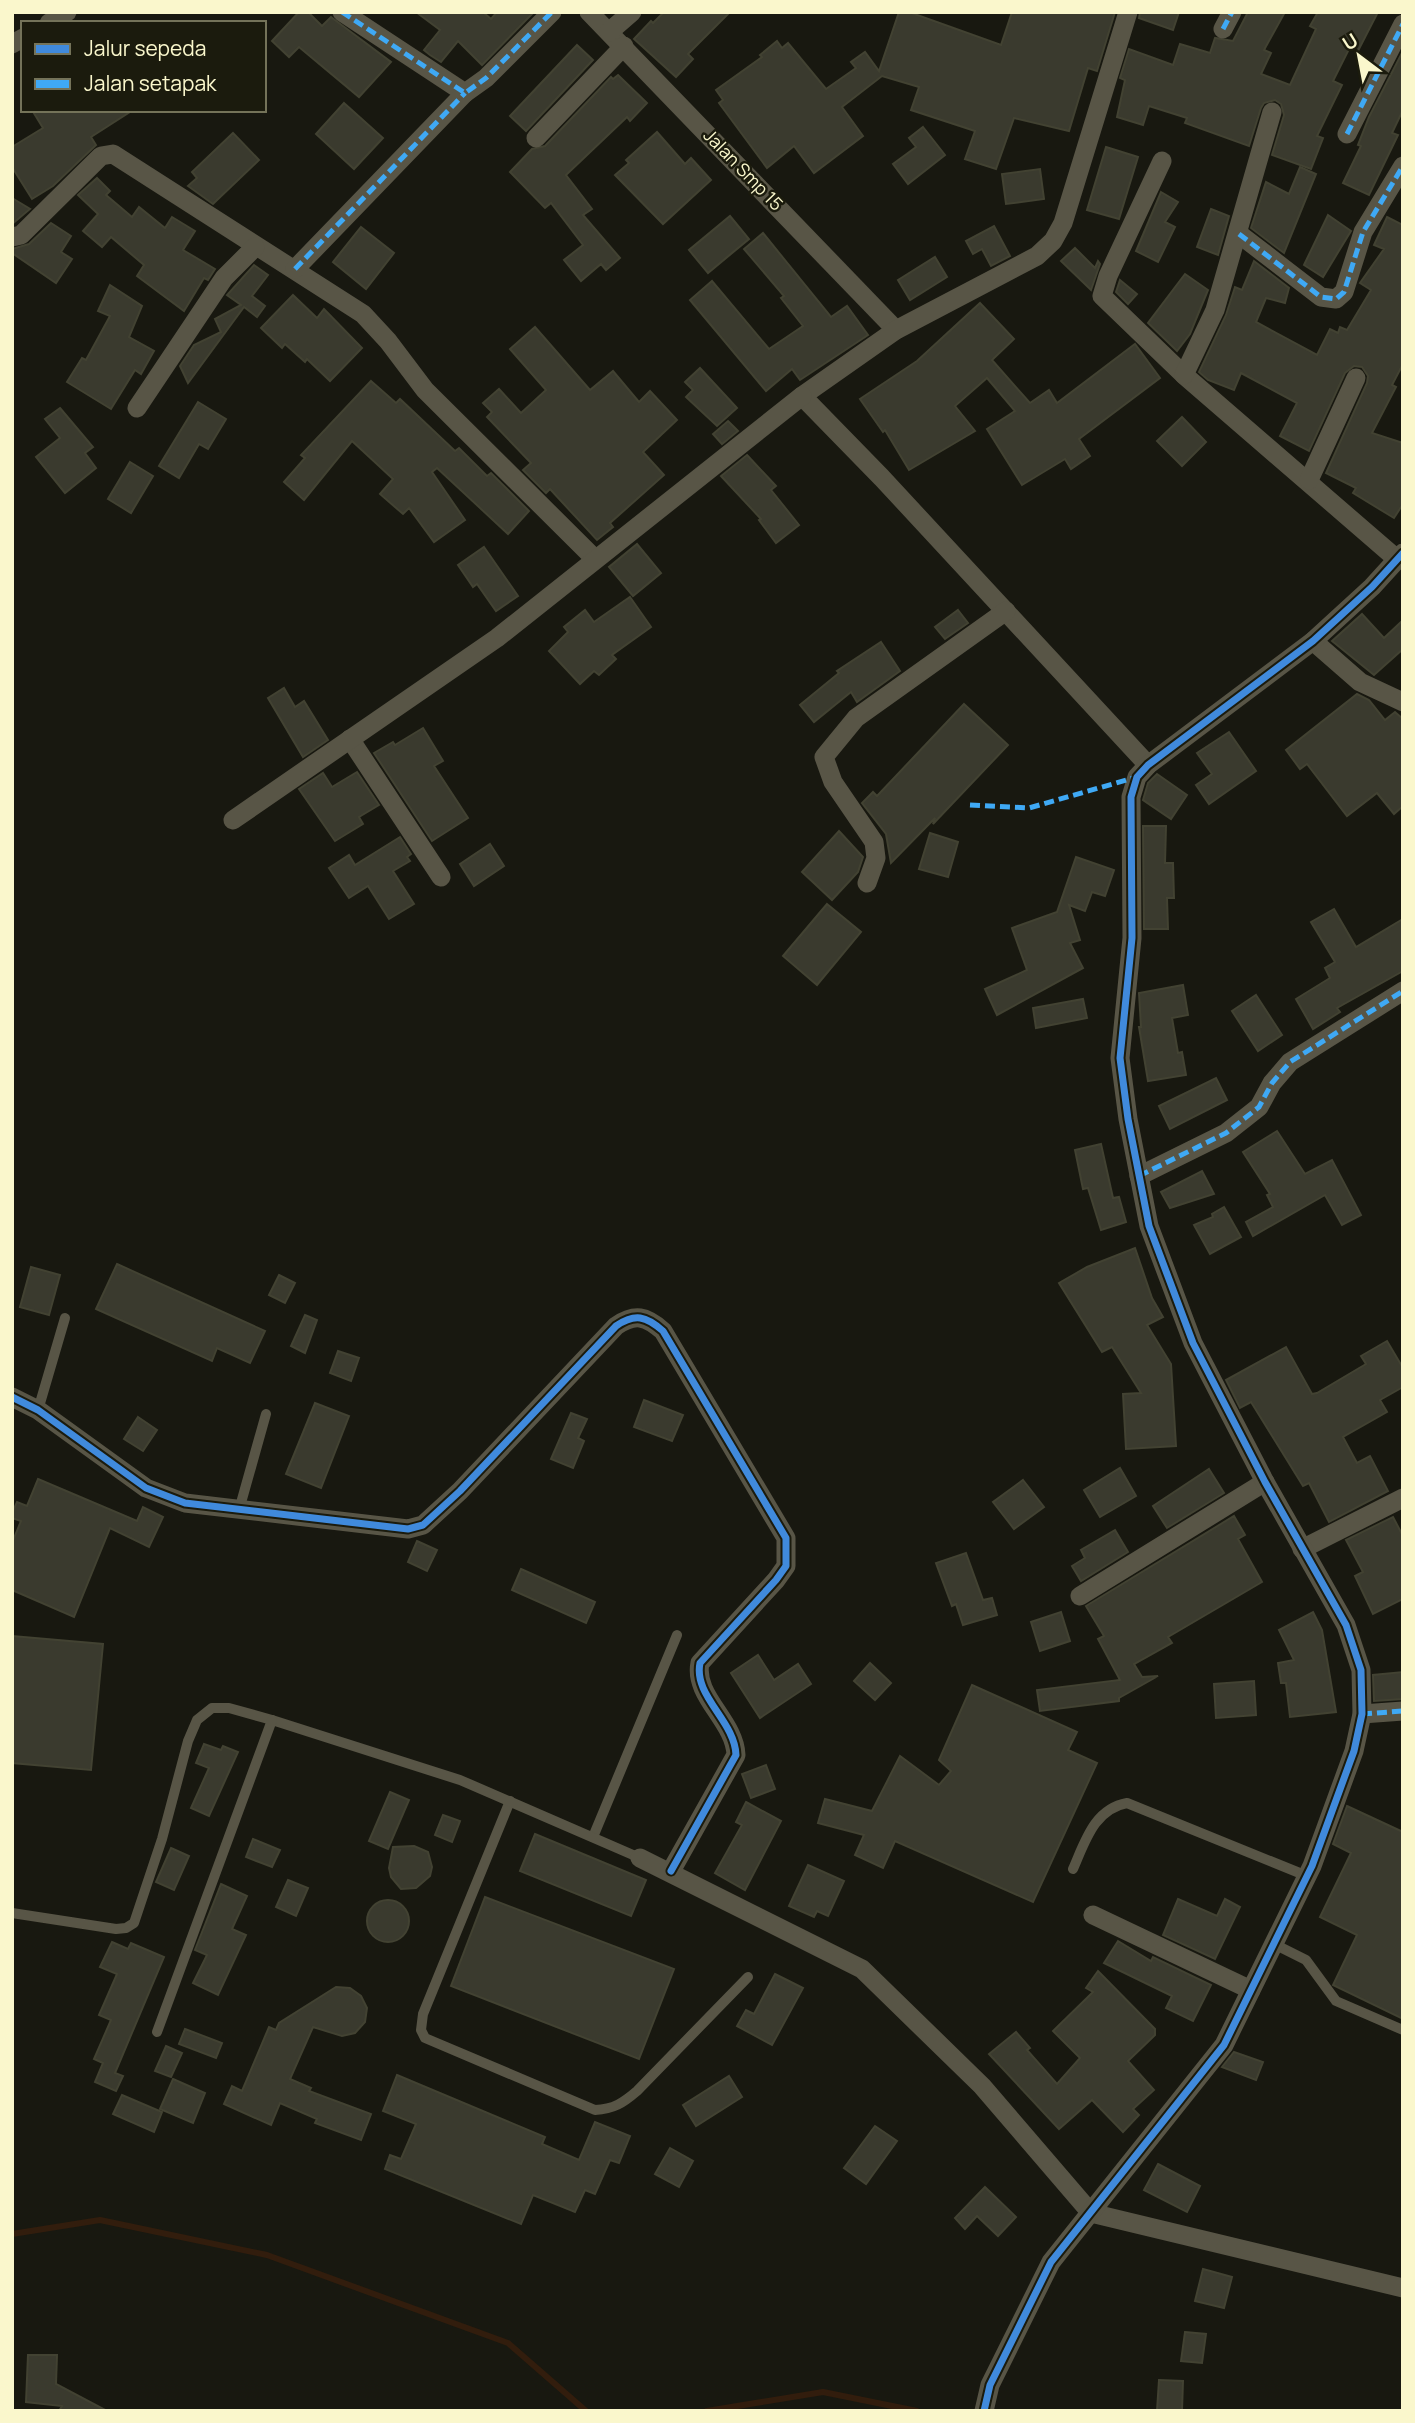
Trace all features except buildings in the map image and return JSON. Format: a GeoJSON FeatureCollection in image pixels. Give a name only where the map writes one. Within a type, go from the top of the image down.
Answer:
{"type":"FeatureCollection","features":[{"type":"Feature","properties":{"kind":"street"},"geometry":{"type":"LineString","coordinates":[[342,12],[465,93]]}},
{"type":"Feature","properties":{"kind":"street"},"geometry":{"type":"LineString","coordinates":[[295,270],[465,93],[486,78],[552,12]]}},
{"type":"Feature","properties":{"kind":"street","name":"Jalan Smp 15"},"geometry":{"type":"LineString","coordinates":[[589,12],[897,330]]}},
{"type":"Feature","properties":{"kind":"street"},"geometry":{"type":"LineString","coordinates":[[609,32],[632,12]]}},
{"type":"Feature","properties":{"kind":"street"},"geometry":{"type":"LineString","coordinates":[[233,820],[497,638],[802,396],[897,330],[1037,256],[1053,242],[1063,223],[1128,12]]}},
{"type":"Feature","properties":{"kind":"street"},"geometry":{"type":"LineString","coordinates":[[1347,134],[1400,37]]}},
{"type":"Feature","properties":{"kind":"street"},"geometry":{"type":"LineString","coordinates":[[536,138],[624,46]]}},
{"type":"Feature","properties":{"kind":"street"},"geometry":{"type":"LineString","coordinates":[[1184,374],[1215,310],[1272,112]]}},
{"type":"Feature","properties":{"kind":"street"},"geometry":{"type":"LineString","coordinates":[[12,237],[21,235],[83,171],[106,153],[113,154],[363,314],[388,341],[425,390],[595,559]]}},
{"type":"Feature","properties":{"kind":"street"},"geometry":{"type":"LineString","coordinates":[[984,2411],[990,2385],[1051,2262],[1224,2045],[1307,1876],[1354,1751],[1362,1714],[1361,1671],[1346,1625],[1265,1482],[1193,1343],[1149,1226],[1122,1085],[1120,1036],[1132,938],[1131,797],[1137,777],[1148,765],[1313,641],[1400,556],[1184,374],[1102,296],[1108,276],[1162,161]]}},
{"type":"Feature","properties":{"kind":"street"},"geometry":{"type":"LineString","coordinates":[[1239,234],[1321,297],[1336,299],[1344,292],[1363,232],[1403,166]]}},
{"type":"Feature","properties":{"kind":"street"},"geometry":{"type":"LineString","coordinates":[[137,408],[224,278],[242,257],[255,247]]}},
{"type":"Feature","properties":{"kind":"street"},"geometry":{"type":"LineString","coordinates":[[1309,480],[1356,378]]}},
{"type":"Feature","properties":{"kind":"street"},"geometry":{"type":"LineString","coordinates":[[802,396],[1148,765]]}},
{"type":"Feature","properties":{"kind":"street"},"geometry":{"type":"LineString","coordinates":[[867,883],[876,858],[874,842],[833,782],[824,757],[856,719],[1006,611]]}},
{"type":"Feature","properties":{"kind":"street"},"geometry":{"type":"LineString","coordinates":[[1313,641],[1360,682],[1403,702]]}},
{"type":"Feature","properties":{"kind":"street"},"geometry":{"type":"LineString","coordinates":[[350,739],[441,877]]}},
{"type":"Feature","properties":{"kind":"street"},"geometry":{"type":"LineString","coordinates":[[1139,1176],[1226,1133],[1259,1107],[1272,1083],[1290,1062],[1403,991]]}},
{"type":"Feature","properties":{"kind":"street"},"geometry":{"type":"LineString","coordinates":[[12,1397],[38,1410],[146,1488],[185,1503],[408,1529],[423,1525],[460,1491],[616,1326],[638,1316],[650,1320],[663,1331],[766,1503],[786,1538],[788,1553],[786,1566],[776,1580],[700,1663],[702,1684],[736,1741],[736,1755],[671,1871]]}},
{"type":"Feature","properties":{"kind":"street"},"geometry":{"type":"LineString","coordinates":[[1080,1597],[1265,1482]]}},
{"type":"Feature","properties":{"kind":"street"},"geometry":{"type":"LineString","coordinates":[[1302,1549],[1403,1498]]}},
{"type":"Feature","properties":{"kind":"street"},"geometry":{"type":"LineString","coordinates":[[1362,1714],[1403,1711]]}},
{"type":"Feature","properties":{"kind":"street"},"geometry":{"type":"LineString","coordinates":[[640,1858],[671,1871],[862,1969],[982,2086],[1091,2213],[1403,2288]]}},
{"type":"Feature","properties":{"kind":"street"},"geometry":{"type":"LineString","coordinates":[[1093,1915],[1251,1990]]}},
{"type":"Feature","properties":{"kind":"lane"},"geometry":{"type":"LineString","coordinates":[[38,1410],[65,1318]]}},
{"type":"Feature","properties":{"kind":"lane"},"geometry":{"type":"LineString","coordinates":[[239,1511],[266,1414]]}},
{"type":"Feature","properties":{"kind":"lane"},"geometry":{"type":"LineString","coordinates":[[593,1838],[677,1635]]}},
{"type":"Feature","properties":{"kind":"lane"},"geometry":{"type":"LineString","coordinates":[[12,1913],[116,1929],[126,1928],[134,1923],[197,1720],[212,1708],[229,1708],[272,1720],[460,1780],[640,1858]]}},
{"type":"Feature","properties":{"kind":"lane"},"geometry":{"type":"LineString","coordinates":[[158,2032],[272,1720]]}},
{"type":"Feature","properties":{"kind":"lane"},"geometry":{"type":"LineString","coordinates":[[510,1801],[423,2014],[421,2030],[425,2038],[595,2110],[610,2109],[622,2104],[638,2091],[748,1977]]}},
{"type":"Feature","properties":{"kind":"lane"},"geometry":{"type":"LineString","coordinates":[[1073,1869],[1091,1828],[1106,1810],[1127,1803],[1307,1876]]}},
{"type":"Feature","properties":{"kind":"lane"},"geometry":{"type":"LineString","coordinates":[[1274,1944],[1306,1961],[1336,2001],[1403,2030]]}},
{"type":"Feature","properties":{"kind":"waterway"},"geometry":{"type":"LineString","coordinates":[[12,2234],[100,2220],[267,2255],[508,2343],[586,2411]]}},
{"type":"Feature","properties":{"kind":"waterway"},"geometry":{"type":"LineString","coordinates":[[707,2411],[823,2392],[917,2411]]}},
{"type":"Feature","properties":{"kind":"marked path"},"geometry":{"type":"LineString","coordinates":[[342,12],[465,93],[486,78],[552,12]]}},
{"type":"Feature","properties":{"kind":"marked path"},"geometry":{"type":"LineString","coordinates":[[1223,29],[1232,12]]}},
{"type":"Feature","properties":{"kind":"marked path"},"geometry":{"type":"LineString","coordinates":[[1347,134],[1403,24]]}},
{"type":"Feature","properties":{"kind":"marked path"},"geometry":{"type":"LineString","coordinates":[[295,269],[465,93]]}},
{"type":"Feature","properties":{"kind":"marked path"},"geometry":{"type":"LineString","coordinates":[[1239,234],[1321,297],[1336,299],[1344,292],[1363,232],[1403,166]]}},
{"type":"Feature","properties":{"kind":"marked path"},"geometry":{"type":"LineString","coordinates":[[970,805],[1029,808],[1137,777]]}},
{"type":"Feature","properties":{"kind":"marked path"},"geometry":{"type":"LineString","coordinates":[[1139,1176],[1226,1133],[1259,1107],[1272,1083],[1290,1062],[1403,991]]}},
{"type":"Feature","properties":{"kind":"marked path"},"geometry":{"type":"LineString","coordinates":[[1362,1714],[1403,1711]]}},
{"type":"Feature","properties":{"kind":"cycle path"},"geometry":{"type":"LineString","coordinates":[[984,2411],[990,2385],[1051,2262],[1224,2045],[1312,1866],[1354,1751],[1362,1714],[1361,1670],[1346,1625],[1265,1482],[1193,1343],[1149,1226],[1128,1119],[1120,1058],[1132,938],[1131,797],[1137,777],[1148,765],[1313,641],[1372,587],[1403,553]]}},
{"type":"Feature","properties":{"kind":"cycle path"},"geometry":{"type":"LineString","coordinates":[[12,1397],[38,1410],[146,1488],[185,1503],[408,1529],[423,1525],[460,1491],[616,1326],[635,1318],[646,1319],[657,1326],[663,1331],[786,1538],[786,1566],[700,1663],[699,1675],[703,1687],[729,1731],[736,1755],[671,1871]]}}]}
